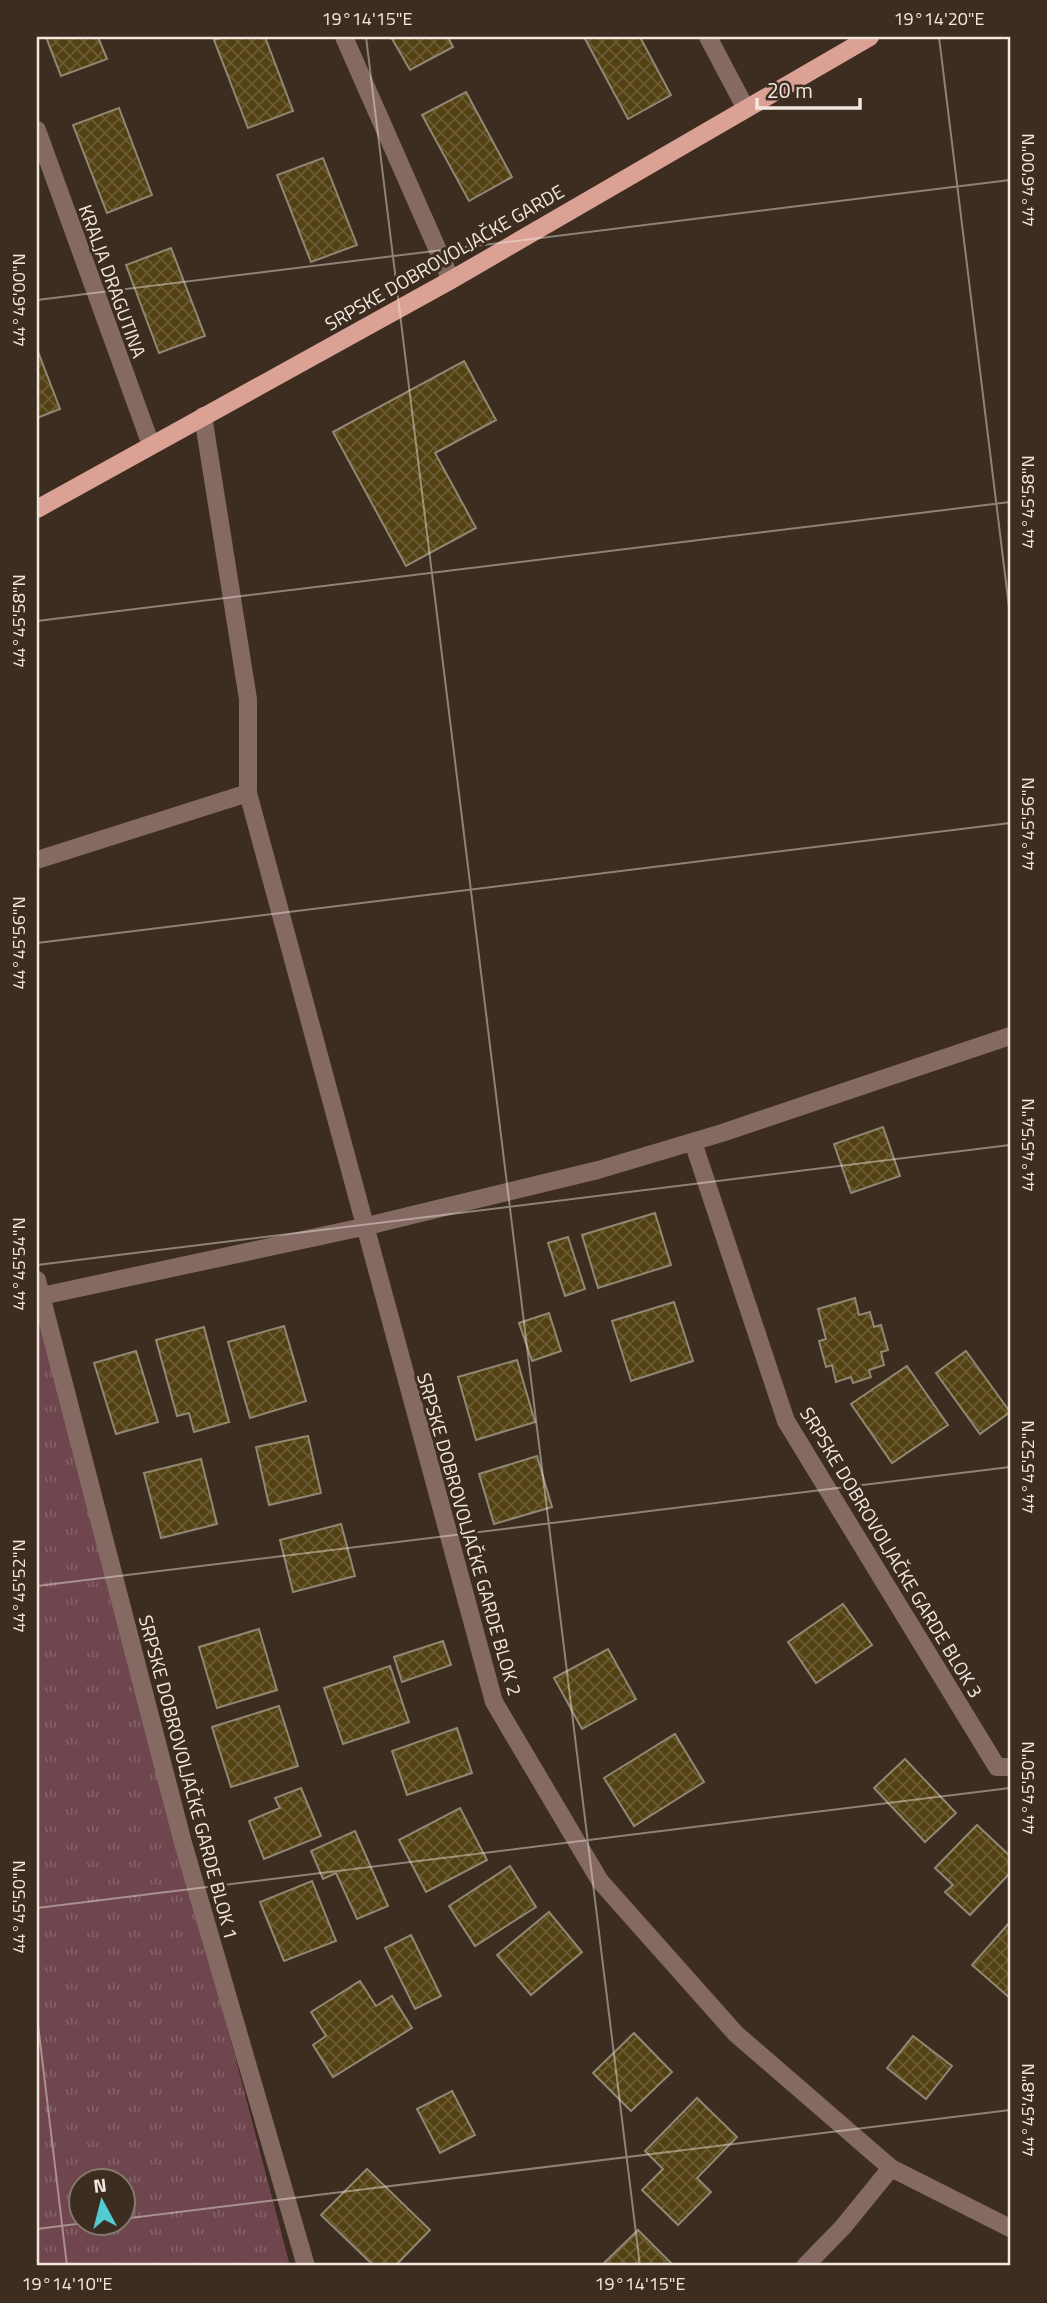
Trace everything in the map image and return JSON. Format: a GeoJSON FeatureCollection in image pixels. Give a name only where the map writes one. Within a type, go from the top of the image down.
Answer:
{"type":"FeatureCollection","features":[{"type":"Feature","properties":{"kind":"main road","name":"SRPSKE DOBROVOLJAČKE GARDE"},"geometry":{"type":"LineString","coordinates":[[37,509],[451,280],[870,37]]}},
{"type":"Feature","properties":{"kind":"street"},"geometry":{"type":"LineString","coordinates":[[344,37],[451,280]]}},
{"type":"Feature","properties":{"kind":"street"},"geometry":{"type":"LineString","coordinates":[[708,37],[746,107]]}},
{"type":"Feature","properties":{"kind":"street","name":"KRALJA DRAGUTINA"},"geometry":{"type":"LineString","coordinates":[[37,130],[151,445]]}},
{"type":"Feature","properties":{"kind":"street","name":"SRPSKE DOBROVOLJAČKE GARDE BLOK 2"},"geometry":{"type":"LineString","coordinates":[[203,416],[248,699],[248,793],[363,1227],[494,1702],[600,1881],[736,2034],[891,2168],[1010,2228]]}},
{"type":"Feature","properties":{"kind":"street"},"geometry":{"type":"LineString","coordinates":[[37,860],[248,793]]}},
{"type":"Feature","properties":{"kind":"street"},"geometry":{"type":"LineString","coordinates":[[38,1291],[363,1227],[598,1170],[693,1142],[1010,1036]]}},
{"type":"Feature","properties":{"kind":"street","name":"SRPSKE DOBROVOLJAČKE GARDE BLOK 3"},"geometry":{"type":"LineString","coordinates":[[693,1142],[786,1421],[998,1767],[1010,1767]]}},
{"type":"Feature","properties":{"kind":"street","name":"SRPSKE DOBROVOLJAČKE GARDE BLOK 1"},"geometry":{"type":"LineString","coordinates":[[38,1291],[183,1843],[306,2266]]}},
{"type":"Feature","properties":{"kind":"street"},"geometry":{"type":"LineString","coordinates":[[805,2266],[843,2227],[891,2168]]}},
{"type":"Feature","properties":{"kind":"green space"},"geometry":{"type":"Polygon","coordinates":[[[37,1301],[290,2266],[37,2266],[37,1301]]]}},
{"type":"Feature","properties":{"kind":"building"},"geometry":{"type":"Polygon","coordinates":[[[46,37],[98,37],[107,59],[61,76],[46,37]]]}},
{"type":"Feature","properties":{"kind":"building"},"geometry":{"type":"Polygon","coordinates":[[[224,37],[265,37],[293,111],[248,128],[214,40],[224,37]]]}},
{"type":"Feature","properties":{"kind":"building"},"geometry":{"type":"Polygon","coordinates":[[[391,37],[448,37],[453,47],[410,70],[391,37]]]}},
{"type":"Feature","properties":{"kind":"building"},"geometry":{"type":"Polygon","coordinates":[[[584,37],[640,37],[671,95],[628,119],[584,37]]]}},
{"type":"Feature","properties":{"kind":"building"},"geometry":{"type":"Polygon","coordinates":[[[466,92],[512,177],[469,201],[422,115],[466,92]]]}},
{"type":"Feature","properties":{"kind":"building"},"geometry":{"type":"Polygon","coordinates":[[[119,108],[152,195],[107,213],[73,125],[119,108]]]}},
{"type":"Feature","properties":{"kind":"building"},"geometry":{"type":"Polygon","coordinates":[[[323,158],[357,245],[311,262],[277,175],[323,158]]]}},
{"type":"Feature","properties":{"kind":"building"},"geometry":{"type":"Polygon","coordinates":[[[171,248],[205,336],[159,353],[126,265],[171,248]]]}},
{"type":"Feature","properties":{"kind":"building"},"geometry":{"type":"Polygon","coordinates":[[[37,349],[60,409],[37,418],[37,349]]]}},
{"type":"Feature","properties":{"kind":"building"},"geometry":{"type":"Polygon","coordinates":[[[464,361],[496,420],[435,453],[476,528],[406,566],[333,432],[464,361]]]}},
{"type":"Feature","properties":{"kind":"building"},"geometry":{"type":"Polygon","coordinates":[[[883,1127],[900,1176],[851,1193],[834,1144],[883,1127]]]}},
{"type":"Feature","properties":{"kind":"building"},"geometry":{"type":"Polygon","coordinates":[[[655,1213],[671,1265],[598,1288],[582,1235],[655,1213]]]}},
{"type":"Feature","properties":{"kind":"building"},"geometry":{"type":"Polygon","coordinates":[[[568,1237],[585,1289],[565,1296],[548,1243],[568,1237]]]}},
{"type":"Feature","properties":{"kind":"building"},"geometry":{"type":"Polygon","coordinates":[[[855,1298],[859,1315],[870,1312],[874,1327],[881,1325],[888,1350],[881,1352],[884,1365],[869,1370],[871,1377],[853,1383],[851,1377],[836,1382],[832,1365],[826,1367],[819,1341],[826,1339],[818,1309],[855,1298]]]}},
{"type":"Feature","properties":{"kind":"building"},"geometry":{"type":"Polygon","coordinates":[[[674,1302],[693,1361],[631,1381],[612,1321],[674,1302]]]}},
{"type":"Feature","properties":{"kind":"building"},"geometry":{"type":"Polygon","coordinates":[[[549,1313],[561,1351],[532,1361],[519,1323],[549,1313]]]}},
{"type":"Feature","properties":{"kind":"building"},"geometry":{"type":"Polygon","coordinates":[[[284,1326],[306,1401],[250,1418],[228,1342],[284,1326]]]}},
{"type":"Feature","properties":{"kind":"building"},"geometry":{"type":"Polygon","coordinates":[[[204,1327],[229,1422],[194,1432],[189,1413],[177,1416],[156,1340],[204,1327]]]}},
{"type":"Feature","properties":{"kind":"building"},"geometry":{"type":"Polygon","coordinates":[[[136,1351],[158,1422],[116,1434],[94,1363],[136,1351]]]}},
{"type":"Feature","properties":{"kind":"building"},"geometry":{"type":"Polygon","coordinates":[[[966,1351],[1010,1412],[980,1434],[936,1373],[966,1351]]]}},
{"type":"Feature","properties":{"kind":"building"},"geometry":{"type":"Polygon","coordinates":[[[517,1360],[535,1422],[476,1440],[458,1377],[517,1360]]]}},
{"type":"Feature","properties":{"kind":"building"},"geometry":{"type":"Polygon","coordinates":[[[907,1366],[948,1425],[892,1463],[851,1404],[907,1366]]]}},
{"type":"Feature","properties":{"kind":"building"},"geometry":{"type":"Polygon","coordinates":[[[308,1436],[321,1493],[269,1505],[256,1447],[308,1436]]]}},
{"type":"Feature","properties":{"kind":"building"},"geometry":{"type":"Polygon","coordinates":[[[537,1456],[552,1507],[494,1524],[479,1474],[537,1456]]]}},
{"type":"Feature","properties":{"kind":"building"},"geometry":{"type":"Polygon","coordinates":[[[201,1459],[217,1524],[161,1538],[144,1473],[201,1459]]]}},
{"type":"Feature","properties":{"kind":"building"},"geometry":{"type":"Polygon","coordinates":[[[341,1524],[355,1576],[293,1592],[280,1540],[341,1524]]]}},
{"type":"Feature","properties":{"kind":"building"},"geometry":{"type":"Polygon","coordinates":[[[843,1604],[872,1645],[816,1683],[788,1642],[843,1604]]]}},
{"type":"Feature","properties":{"kind":"building"},"geometry":{"type":"Polygon","coordinates":[[[259,1629],[277,1690],[217,1708],[199,1647],[259,1629]]]}},
{"type":"Feature","properties":{"kind":"building"},"geometry":{"type":"Polygon","coordinates":[[[443,1641],[451,1665],[402,1682],[394,1657],[443,1641]]]}},
{"type":"Feature","properties":{"kind":"building"},"geometry":{"type":"Polygon","coordinates":[[[608,1649],[636,1699],[582,1729],[554,1678],[608,1649]]]}},
{"type":"Feature","properties":{"kind":"building"},"geometry":{"type":"Polygon","coordinates":[[[390,1666],[409,1722],[343,1744],[324,1688],[390,1666]]]}},
{"type":"Feature","properties":{"kind":"building"},"geometry":{"type":"Polygon","coordinates":[[[279,1706],[298,1766],[231,1787],[212,1727],[279,1706]]]}},
{"type":"Feature","properties":{"kind":"building"},"geometry":{"type":"Polygon","coordinates":[[[457,1728],[472,1773],[407,1795],[392,1751],[457,1728]]]}},
{"type":"Feature","properties":{"kind":"building"},"geometry":{"type":"Polygon","coordinates":[[[675,1734],[704,1782],[634,1826],[604,1778],[675,1734]]]}},
{"type":"Feature","properties":{"kind":"building"},"geometry":{"type":"Polygon","coordinates":[[[905,1759],[956,1813],[925,1842],[874,1788],[905,1759]]]}},
{"type":"Feature","properties":{"kind":"building"},"geometry":{"type":"Polygon","coordinates":[[[301,1788],[321,1836],[264,1859],[249,1821],[280,1808],[275,1798],[301,1788]]]}},
{"type":"Feature","properties":{"kind":"building"},"geometry":{"type":"Polygon","coordinates":[[[460,1808],[487,1860],[426,1892],[399,1840],[460,1808]]]}},
{"type":"Feature","properties":{"kind":"building"},"geometry":{"type":"Polygon","coordinates":[[[977,1825],[1010,1856],[1010,1873],[970,1915],[945,1892],[953,1885],[935,1868],[977,1825]]]}},
{"type":"Feature","properties":{"kind":"building"},"geometry":{"type":"Polygon","coordinates":[[[355,1831],[388,1906],[357,1919],[336,1873],[323,1879],[311,1851],[355,1831]]]}},
{"type":"Feature","properties":{"kind":"building"},"geometry":{"type":"Polygon","coordinates":[[[510,1866],[536,1907],[475,1946],[449,1906],[510,1866]]]}},
{"type":"Feature","properties":{"kind":"building"},"geometry":{"type":"Polygon","coordinates":[[[312,1881],[336,1941],[284,1961],[260,1902],[312,1881]]]}},
{"type":"Feature","properties":{"kind":"building"},"geometry":{"type":"Polygon","coordinates":[[[549,1912],[582,1952],[531,1995],[497,1955],[549,1912]]]}},
{"type":"Feature","properties":{"kind":"building"},"geometry":{"type":"Polygon","coordinates":[[[1010,1922],[1010,1998],[972,1965],[1010,1922]]]}},
{"type":"Feature","properties":{"kind":"building"},"geometry":{"type":"Polygon","coordinates":[[[411,1935],[441,1996],[415,2009],[385,1948],[411,1935]]]}},
{"type":"Feature","properties":{"kind":"building"},"geometry":{"type":"Polygon","coordinates":[[[360,1981],[376,2006],[392,1996],[412,2028],[333,2077],[313,2045],[326,2036],[311,2012],[360,1981]]]}},
{"type":"Feature","properties":{"kind":"building"},"geometry":{"type":"Polygon","coordinates":[[[634,2033],[672,2072],[631,2111],[593,2073],[634,2033]]]}},
{"type":"Feature","properties":{"kind":"building"},"geometry":{"type":"Polygon","coordinates":[[[913,2036],[952,2066],[926,2099],[887,2068],[913,2036]]]}},
{"type":"Feature","properties":{"kind":"building"},"geometry":{"type":"Polygon","coordinates":[[[452,2091],[475,2135],[440,2153],[417,2109],[452,2091]]]}},
{"type":"Feature","properties":{"kind":"building"},"geometry":{"type":"Polygon","coordinates":[[[697,2098],[737,2137],[697,2178],[711,2192],[678,2225],[642,2190],[663,2169],[645,2151],[697,2098]]]}},
{"type":"Feature","properties":{"kind":"building"},"geometry":{"type":"Polygon","coordinates":[[[367,2169],[430,2230],[395,2266],[374,2266],[321,2215],[367,2169]]]}},
{"type":"Feature","properties":{"kind":"building"},"geometry":{"type":"Polygon","coordinates":[[[638,2230],[674,2266],[601,2266],[638,2230]]]}}]}
